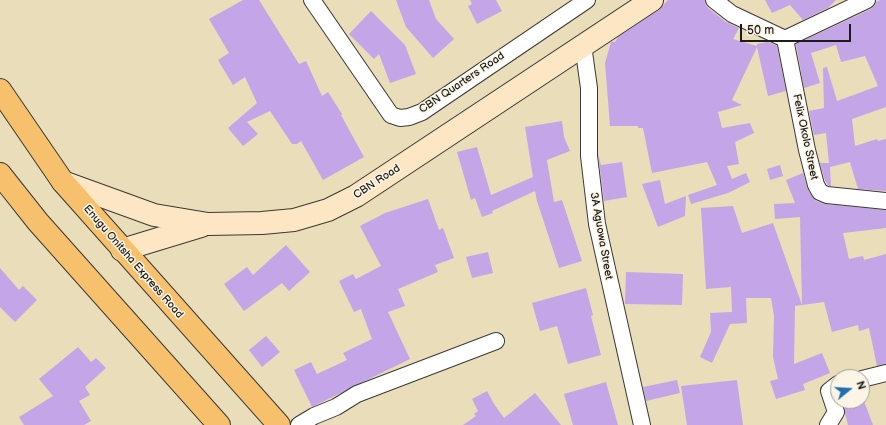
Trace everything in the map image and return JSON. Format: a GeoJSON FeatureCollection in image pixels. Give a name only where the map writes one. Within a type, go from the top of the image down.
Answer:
{"type":"FeatureCollection","features":[{"type":"Feature","properties":{"kind":"highway","name":"Enugu Onitsha Express Road"},"geometry":{"type":"LineString","coordinates":[[0,90],[63,182],[279,425]]}},
{"type":"Feature","properties":{"kind":"highway"},"geometry":{"type":"LineString","coordinates":[[0,174],[42,228],[219,425]]}},
{"type":"Feature","properties":{"kind":"main road","name":"CBN Road"},"geometry":{"type":"LineString","coordinates":[[63,182],[154,215],[208,224],[262,223],[294,220],[328,210],[356,196],[652,0]]}},
{"type":"Feature","properties":{"kind":"main road"},"geometry":{"type":"LineString","coordinates":[[122,250],[208,224]]}},
{"type":"Feature","properties":{"kind":"street","name":"CBN Quarters Road"},"geometry":{"type":"LineString","coordinates":[[312,0],[391,115],[400,118],[409,117],[422,112],[587,0]]}},
{"type":"Feature","properties":{"kind":"street"},"geometry":{"type":"LineString","coordinates":[[714,0],[732,14],[785,39],[868,0]]}},
{"type":"Feature","properties":{"kind":"street","name":"Felix Okolo Street"},"geometry":{"type":"LineString","coordinates":[[785,39],[807,150],[816,185],[820,192],[828,195],[886,201]]}},
{"type":"Feature","properties":{"kind":"street","name":"3A Aguowa Street"},"geometry":{"type":"LineString","coordinates":[[583,45],[588,88],[589,156],[597,224],[642,425]]}},
{"type":"Feature","properties":{"kind":"street"},"geometry":{"type":"LineString","coordinates":[[299,425],[314,416],[336,407],[357,394],[496,342]]}},
{"type":"Feature","properties":{"kind":"street"},"geometry":{"type":"LineString","coordinates":[[870,377],[886,373]]}},
{"type":"Feature","properties":{"kind":"street"},"geometry":{"type":"LineString","coordinates":[[828,425],[836,412],[835,409]]}},
{"type":"Feature","properties":{"kind":"building"},"geometry":{"type":"Polygon","coordinates":[[[243,0],[259,0],[299,64],[306,61],[322,96],[328,92],[342,114],[341,115],[364,157],[323,180],[301,141],[297,144],[292,144],[270,111],[247,122],[258,134],[243,146],[228,128],[257,103],[245,77],[233,85],[218,60],[229,53],[209,19],[243,0]]]}},
{"type":"Feature","properties":{"kind":"building"},"geometry":{"type":"Polygon","coordinates":[[[396,0],[429,0],[436,19],[454,39],[433,58],[406,27],[396,0]]]}},
{"type":"Feature","properties":{"kind":"building"},"geometry":{"type":"Polygon","coordinates":[[[470,0],[496,0],[502,11],[477,24],[468,6],[472,4],[470,0]]]}},
{"type":"Feature","properties":{"kind":"building"},"geometry":{"type":"Polygon","coordinates":[[[668,0],[705,0],[708,8],[726,22],[739,28],[733,39],[757,46],[757,44],[768,42],[777,46],[786,91],[768,96],[757,47],[732,100],[742,105],[718,112],[722,128],[750,123],[754,133],[735,142],[739,164],[727,166],[732,179],[746,173],[750,182],[728,193],[691,204],[688,195],[717,185],[707,162],[652,173],[643,128],[638,128],[638,126],[610,126],[605,63],[611,42],[615,42],[618,37],[659,10],[668,0]]]}},
{"type":"Feature","properties":{"kind":"building"},"geometry":{"type":"Polygon","coordinates":[[[765,0],[836,0],[828,8],[803,20],[790,5],[772,13],[765,0]]]}},
{"type":"Feature","properties":{"kind":"building"},"geometry":{"type":"Polygon","coordinates":[[[886,0],[886,107],[852,119],[855,146],[877,139],[878,141],[886,139],[886,191],[858,189],[850,162],[830,167],[831,186],[829,186],[825,181],[820,163],[829,163],[826,133],[814,135],[809,111],[824,108],[823,68],[827,67],[837,101],[878,86],[865,56],[841,62],[836,45],[811,53],[820,83],[804,88],[796,44],[871,9],[876,2],[886,0]]]}},
{"type":"Feature","properties":{"kind":"building"},"geometry":{"type":"Polygon","coordinates":[[[371,11],[405,45],[416,74],[390,83],[379,54],[374,59],[349,34],[371,11]]]}},
{"type":"Feature","properties":{"kind":"building"},"geometry":{"type":"Polygon","coordinates":[[[562,121],[564,137],[570,151],[547,160],[554,202],[562,200],[582,261],[559,268],[535,191],[492,211],[493,213],[482,217],[475,198],[471,200],[457,152],[477,147],[491,195],[533,177],[525,127],[562,121]]]}},
{"type":"Feature","properties":{"kind":"building"},"geometry":{"type":"Polygon","coordinates":[[[598,153],[601,165],[622,162],[627,197],[604,201],[598,153]]]}},
{"type":"Feature","properties":{"kind":"building"},"geometry":{"type":"Polygon","coordinates":[[[780,165],[783,176],[770,180],[767,169],[780,165]]]}},
{"type":"Feature","properties":{"kind":"building"},"geometry":{"type":"Polygon","coordinates":[[[803,173],[808,190],[816,201],[826,204],[886,210],[886,228],[843,233],[849,259],[863,256],[864,260],[886,254],[886,364],[877,366],[869,328],[859,331],[858,325],[832,332],[824,302],[802,305],[800,217],[775,219],[774,204],[795,203],[786,180],[803,173]]]}},
{"type":"Feature","properties":{"kind":"building"},"geometry":{"type":"Polygon","coordinates":[[[660,180],[665,204],[686,196],[685,216],[658,227],[642,184],[660,180]]]}},
{"type":"Feature","properties":{"kind":"building"},"geometry":{"type":"Polygon","coordinates":[[[428,199],[439,230],[443,228],[454,258],[435,265],[438,272],[398,289],[405,306],[388,312],[410,359],[312,407],[294,370],[311,362],[317,374],[347,360],[343,353],[372,339],[361,309],[354,312],[339,281],[353,274],[356,279],[381,266],[360,226],[385,213],[428,199]]]}},
{"type":"Feature","properties":{"kind":"building"},"geometry":{"type":"Polygon","coordinates":[[[733,206],[742,233],[773,223],[802,305],[795,306],[794,364],[822,353],[830,373],[803,384],[805,390],[776,399],[770,381],[778,379],[773,357],[774,316],[771,298],[746,298],[747,323],[730,324],[712,363],[700,357],[711,332],[710,313],[732,312],[731,287],[706,289],[701,208],[733,206]]]}},
{"type":"Feature","properties":{"kind":"building"},"geometry":{"type":"Polygon","coordinates":[[[286,245],[310,272],[289,291],[282,283],[244,311],[224,284],[247,267],[253,275],[286,245]]]}},
{"type":"Feature","properties":{"kind":"building"},"geometry":{"type":"Polygon","coordinates":[[[488,252],[493,273],[472,278],[466,257],[488,252]]]}},
{"type":"Feature","properties":{"kind":"building"},"geometry":{"type":"Polygon","coordinates":[[[0,268],[19,290],[23,286],[37,300],[15,322],[0,307],[0,268]]]}},
{"type":"Feature","properties":{"kind":"building"},"geometry":{"type":"Polygon","coordinates":[[[626,272],[683,274],[682,305],[625,304],[626,272]]]}},
{"type":"Feature","properties":{"kind":"building"},"geometry":{"type":"Polygon","coordinates":[[[586,288],[593,315],[591,316],[601,355],[568,364],[557,326],[540,331],[532,303],[586,288]]]}},
{"type":"Feature","properties":{"kind":"building"},"geometry":{"type":"Polygon","coordinates":[[[266,336],[280,352],[262,367],[249,350],[266,336]]]}},
{"type":"Feature","properties":{"kind":"building"},"geometry":{"type":"Polygon","coordinates":[[[78,347],[91,362],[96,358],[106,368],[85,387],[90,395],[79,401],[91,421],[84,425],[24,425],[19,417],[53,396],[39,379],[78,347]]]}},
{"type":"Feature","properties":{"kind":"building"},"geometry":{"type":"Polygon","coordinates":[[[677,380],[680,393],[646,401],[643,387],[677,380]]]}},
{"type":"Feature","properties":{"kind":"building"},"geometry":{"type":"Polygon","coordinates":[[[737,380],[743,425],[687,425],[681,386],[737,380]]]}},
{"type":"Feature","properties":{"kind":"building"},"geometry":{"type":"Polygon","coordinates":[[[606,382],[618,425],[573,425],[564,394],[606,382]]]}},
{"type":"Feature","properties":{"kind":"building"},"geometry":{"type":"Polygon","coordinates":[[[487,391],[504,418],[535,393],[561,425],[463,425],[476,416],[474,414],[478,411],[472,399],[487,391]]]}},
{"type":"Feature","properties":{"kind":"building"},"geometry":{"type":"Polygon","coordinates":[[[844,409],[867,409],[873,425],[848,425],[844,409]]]}}]}
